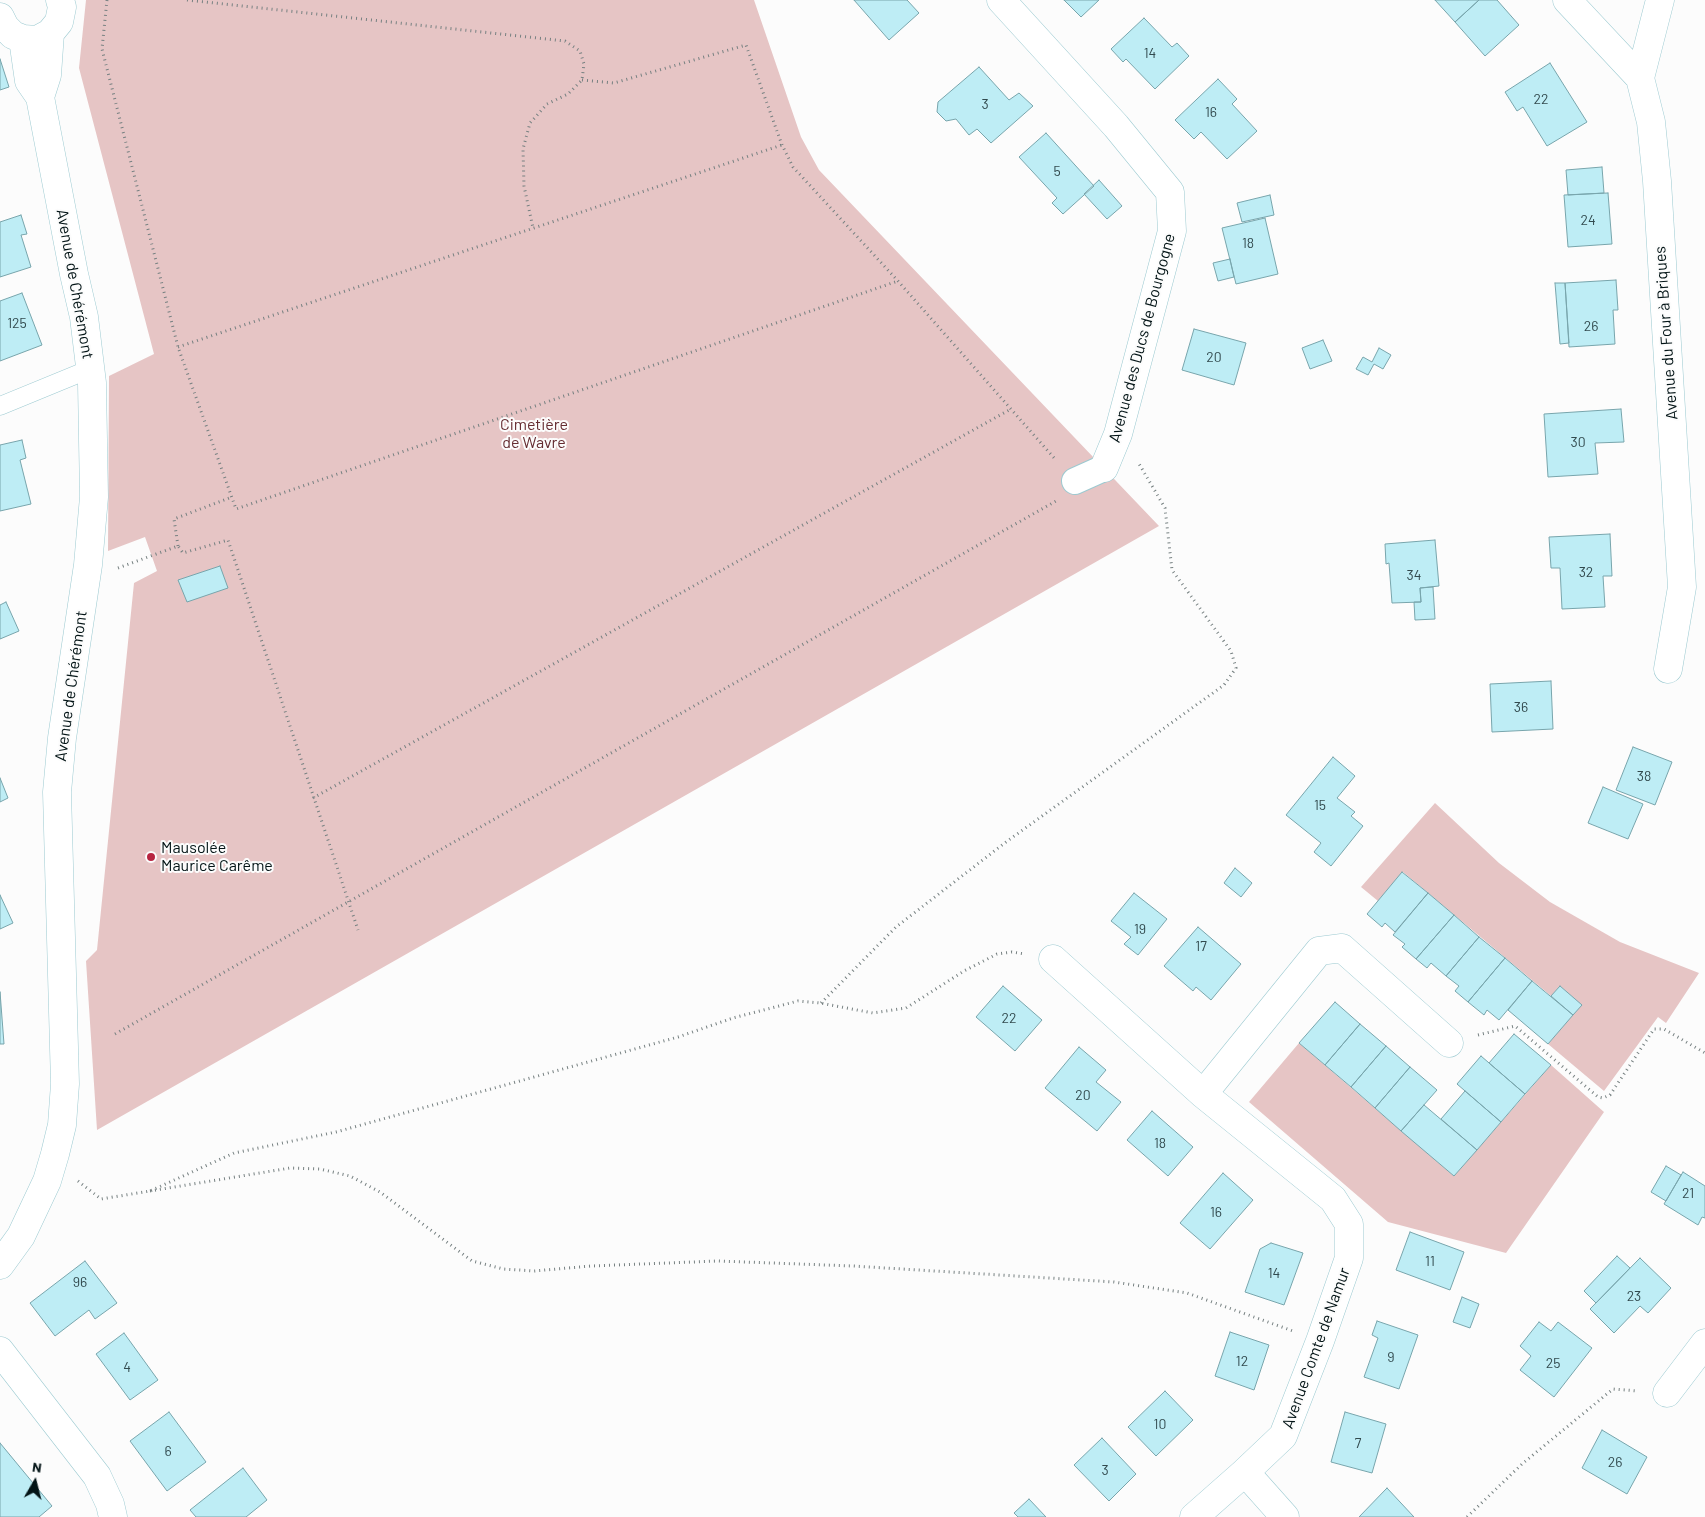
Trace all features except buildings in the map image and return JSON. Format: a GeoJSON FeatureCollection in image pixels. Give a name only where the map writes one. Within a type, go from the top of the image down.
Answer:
{"type":"FeatureCollection","features":[{"type":"Feature","properties":{"kind":"street"},"geometry":{"type":"LineString","coordinates":[[0,17],[5,27],[13,35],[23,39],[37,40],[50,34],[59,22],[62,7],[60,0]]}},
{"type":"Feature","properties":{"kind":"street","name":"Avenue des Ducs de Bourgogne"},"geometry":{"type":"LineString","coordinates":[[1001,0],[1116,126],[1170,192],[1172,231],[1118,434],[1104,468]]}},
{"type":"Feature","properties":{"kind":"street"},"geometry":{"type":"LineString","coordinates":[[1567,0],[1640,78]]}},
{"type":"Feature","properties":{"kind":"street","name":"Avenue du Four à Briques"},"geometry":{"type":"LineString","coordinates":[[1660,0],[1640,78],[1651,122],[1657,180],[1682,587],[1668,669]]}},
{"type":"Feature","properties":{"kind":"street","name":"Avenue de Chérémont"},"geometry":{"type":"LineString","coordinates":[[40,97],[47,75],[50,34]]}},
{"type":"Feature","properties":{"kind":"street","name":"Avenue de Chérémont"},"geometry":{"type":"LineString","coordinates":[[0,1265],[20,1236],[47,1181],[56,1154],[62,1124],[65,1084],[57,792],[62,738],[88,565],[93,506],[90,369],[84,317],[40,97],[28,80],[23,39]]}},
{"type":"Feature","properties":{"kind":"street"},"geometry":{"type":"LineString","coordinates":[[1075,481],[1104,468]]}},
{"type":"Feature","properties":{"kind":"street"},"geometry":{"type":"LineString","coordinates":[[1204,1094],[1319,951],[1342,948],[1449,1043]]}},
{"type":"Feature","properties":{"kind":"street","name":"Avenue Comte de Namur"},"geometry":{"type":"LineString","coordinates":[[1053,959],[1204,1094],[1333,1199],[1349,1224],[1349,1258],[1320,1341],[1283,1436],[1194,1517]]}},
{"type":"Feature","properties":{"kind":"street"},"geometry":{"type":"LineString","coordinates":[[1666,1393],[1705,1344]]}},
{"type":"Feature","properties":{"kind":"street"},"geometry":{"type":"LineString","coordinates":[[0,1351],[97,1476],[110,1504],[113,1517]]}},
{"type":"Feature","properties":{"kind":"street"},"geometry":{"type":"LineString","coordinates":[[1245,1472],[1284,1517]]}},
{"type":"Feature","properties":{"kind":"lane"},"geometry":{"type":"LineString","coordinates":[[0,406],[90,369]]}},
{"type":"Feature","properties":{"kind":"path"},"geometry":{"type":"LineString","coordinates":[[107,0],[102,49],[178,347],[236,509],[898,281]]}},
{"type":"Feature","properties":{"kind":"path"},"geometry":{"type":"LineString","coordinates":[[187,0],[565,41],[580,52],[584,64],[582,80],[568,94],[547,104],[530,123],[523,150],[523,168],[524,186],[533,228]]}},
{"type":"Feature","properties":{"kind":"path"},"geometry":{"type":"LineString","coordinates":[[115,1034],[1074,490],[1075,481],[898,281],[793,167],[782,145],[746,45],[614,84],[582,80]]}},
{"type":"Feature","properties":{"kind":"path"},"geometry":{"type":"LineString","coordinates":[[178,347],[782,145]]}},
{"type":"Feature","properties":{"kind":"path"},"geometry":{"type":"LineString","coordinates":[[313,798],[1011,409]]}},
{"type":"Feature","properties":{"kind":"path"},"geometry":{"type":"LineString","coordinates":[[820,1003],[896,927],[1006,842],[1224,685],[1236,668],[1231,650],[1172,570],[1166,508],[1118,434]]}},
{"type":"Feature","properties":{"kind":"path"},"geometry":{"type":"LineString","coordinates":[[232,497],[174,519],[178,546],[182,553],[228,540],[347,902],[358,930]]}},
{"type":"Feature","properties":{"kind":"path"},"geometry":{"type":"LineString","coordinates":[[152,556],[178,546]]}},
{"type":"Feature","properties":{"kind":"path"},"geometry":{"type":"LineString","coordinates":[[150,1191],[234,1153],[336,1132],[659,1042],[733,1018],[798,1001],[820,1003],[873,1013],[906,1008],[964,971],[997,954],[1012,952],[1053,959]]}},
{"type":"Feature","properties":{"kind":"path"},"geometry":{"type":"LineString","coordinates":[[1449,1043],[1515,1026],[1598,1097],[1604,1098],[1610,1095],[1654,1029],[1664,1029],[1705,1053]]}},
{"type":"Feature","properties":{"kind":"path"},"geometry":{"type":"LineString","coordinates":[[56,1154],[76,1180],[101,1199],[290,1168],[320,1169],[350,1176],[380,1192],[472,1260],[503,1269],[534,1271],[591,1266],[718,1261],[853,1266],[1114,1282],[1187,1293],[1320,1341]]}},
{"type":"Feature","properties":{"kind":"path"},"geometry":{"type":"LineString","coordinates":[[1467,1517],[1522,1464],[1613,1389],[1666,1393]]}},
{"type":"Feature","properties":{"kind":"green space","name":"Cimetière de Wavre"},"geometry":{"type":"Polygon","coordinates":[[[86,0],[754,0],[801,137],[819,170],[1159,526],[97,1130],[86,961],[97,950],[134,583],[157,571],[145,537],[108,551],[109,376],[154,354],[79,68],[86,0]]]}},
{"type":"Feature","properties":{"kind":"green space"},"geometry":{"type":"Polygon","coordinates":[[[1435,803],[1499,863],[1550,902],[1620,942],[1699,973],[1666,1023],[1658,1017],[1604,1091],[1548,1044],[1581,1005],[1560,986],[1551,996],[1403,872],[1378,901],[1361,887],[1435,803]]]}},
{"type":"Feature","properties":{"kind":"green space"},"geometry":{"type":"Polygon","coordinates":[[[1299,1043],[1454,1176],[1551,1065],[1604,1112],[1506,1253],[1388,1222],[1249,1102],[1299,1043]]]}},
{"type":"Feature","properties":{"kind":"place","name":"Mausolée Maurice Carême"},"geometry":{"type":"Point","coordinates":[151,857]}}]}
